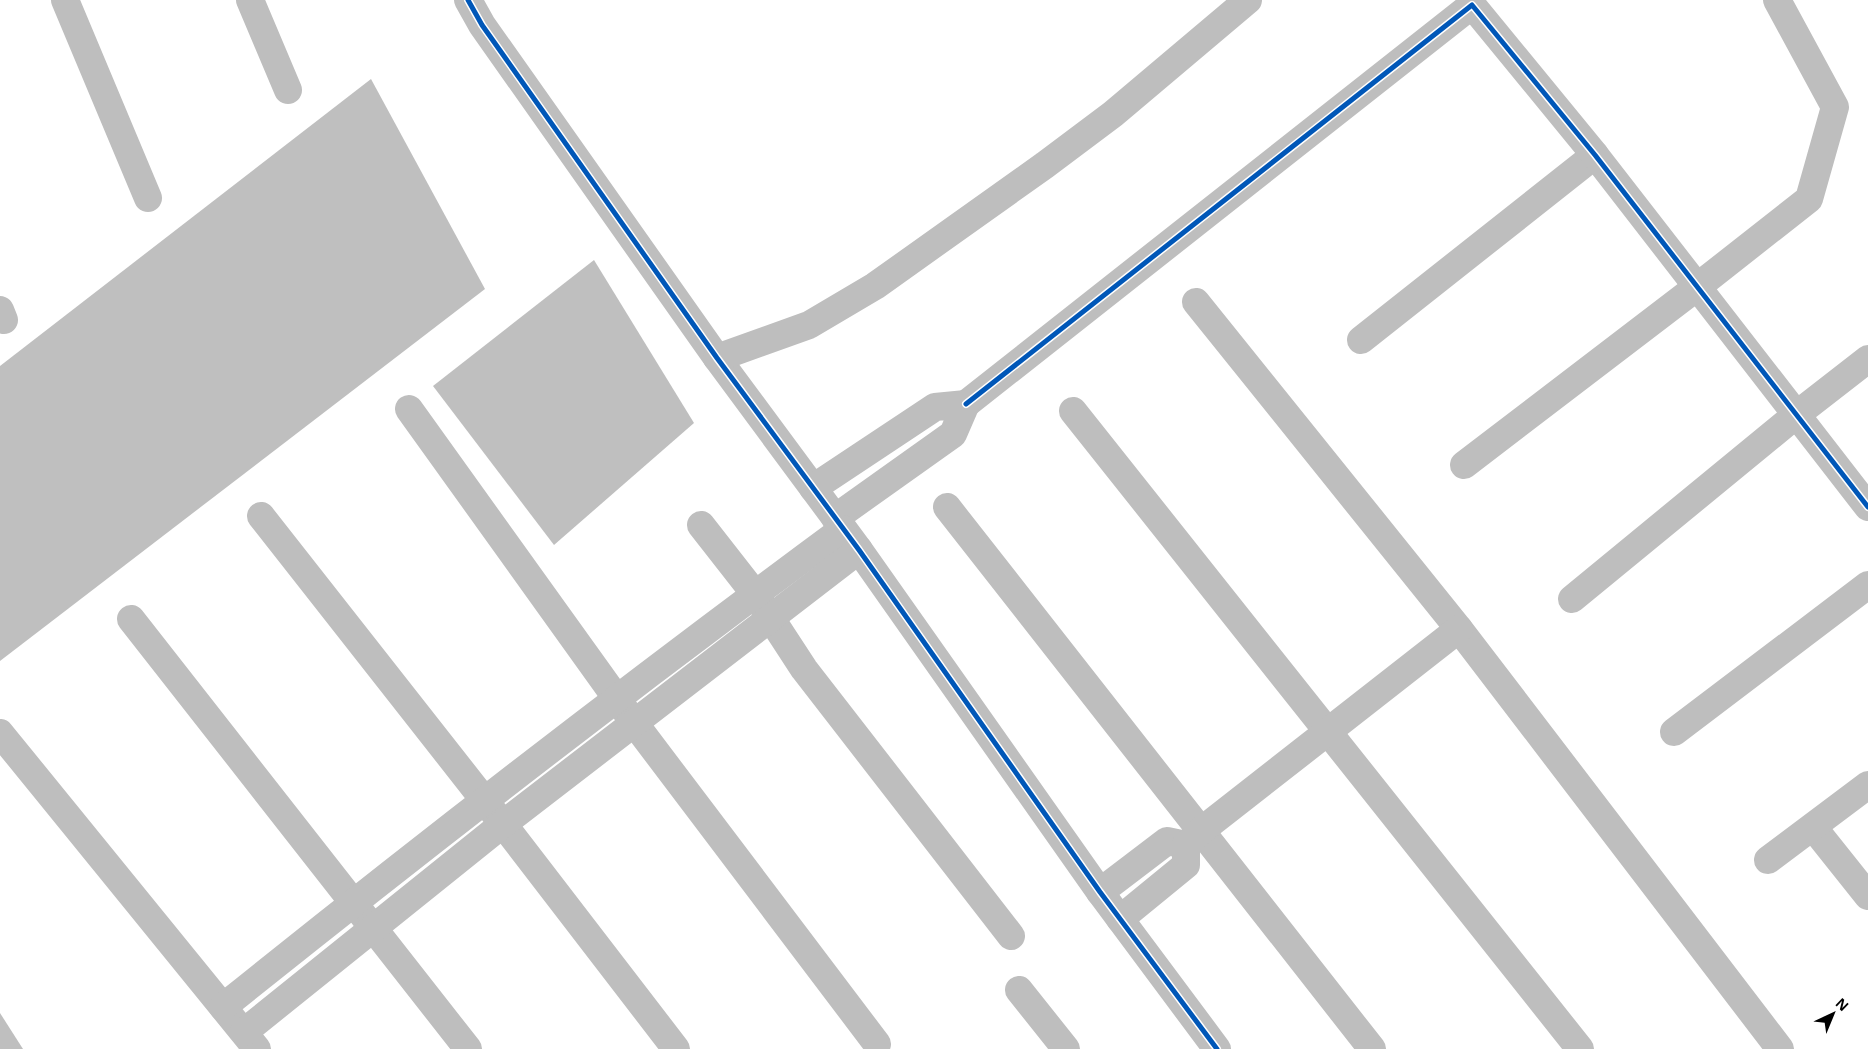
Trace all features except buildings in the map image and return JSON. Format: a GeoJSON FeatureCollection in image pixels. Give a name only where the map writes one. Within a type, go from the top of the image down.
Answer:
{"type":"FeatureCollection","features":[{"type":"Feature","properties":{"kind":"street"},"geometry":{"type":"LineString","coordinates":[[65,0],[148,198]]}},
{"type":"Feature","properties":{"kind":"street"},"geometry":{"type":"LineString","coordinates":[[250,0],[288,90]]}},
{"type":"Feature","properties":{"kind":"street"},"geometry":{"type":"LineString","coordinates":[[468,0],[487,34],[716,358],[846,532],[1100,892],[1217,1049]]}},
{"type":"Feature","properties":{"kind":"street"},"geometry":{"type":"LineString","coordinates":[[716,358],[809,324],[875,286],[1045,165],[1113,114],[1248,0]]}},
{"type":"Feature","properties":{"kind":"street"},"geometry":{"type":"LineString","coordinates":[[1464,465],[1809,199],[1835,107],[1777,0]]}},
{"type":"Feature","properties":{"kind":"street"},"geometry":{"type":"LineString","coordinates":[[0,733],[250,1040],[373,929],[504,824],[771,619],[846,532],[953,434],[966,404],[1472,5],[1595,155],[1868,507]]}},
{"type":"Feature","properties":{"kind":"street"},"geometry":{"type":"LineString","coordinates":[[1361,340],[1595,155]]}},
{"type":"Feature","properties":{"kind":"street"},"geometry":{"type":"LineString","coordinates":[[1196,302],[1459,629],[1780,1049]]}},
{"type":"Feature","properties":{"kind":"street"},"geometry":{"type":"LineString","coordinates":[[1572,599],[1796,415],[1868,359]]}},
{"type":"Feature","properties":{"kind":"street"},"geometry":{"type":"LineString","coordinates":[[813,488],[935,407],[966,404]]}},
{"type":"Feature","properties":{"kind":"street"},"geometry":{"type":"LineString","coordinates":[[409,409],[635,724],[877,1044]]}},
{"type":"Feature","properties":{"kind":"street"},"geometry":{"type":"LineString","coordinates":[[1073,411],[1580,1049]]}},
{"type":"Feature","properties":{"kind":"street"},"geometry":{"type":"LineString","coordinates":[[947,506],[1194,838],[1372,1049]]}},
{"type":"Feature","properties":{"kind":"street"},"geometry":{"type":"LineString","coordinates":[[261,516],[504,824],[676,1049]]}},
{"type":"Feature","properties":{"kind":"street"},"geometry":{"type":"LineString","coordinates":[[701,525],[755,594],[804,669],[1012,936]]}},
{"type":"Feature","properties":{"kind":"street"},"geometry":{"type":"LineString","coordinates":[[223,1007],[353,902],[755,594],[846,532]]}},
{"type":"Feature","properties":{"kind":"street"},"geometry":{"type":"LineString","coordinates":[[1674,732],[1868,585]]}},
{"type":"Feature","properties":{"kind":"street"},"geometry":{"type":"LineString","coordinates":[[131,619],[468,1049]]}},
{"type":"Feature","properties":{"kind":"street"},"geometry":{"type":"LineString","coordinates":[[1100,892],[1167,841],[1194,838],[1459,629]]}},
{"type":"Feature","properties":{"kind":"street"},"geometry":{"type":"LineString","coordinates":[[1768,860],[1868,785]]}},
{"type":"Feature","properties":{"kind":"street"},"geometry":{"type":"LineString","coordinates":[[1813,827],[1868,896]]}},
{"type":"Feature","properties":{"kind":"street"},"geometry":{"type":"LineString","coordinates":[[1120,919],[1186,865],[1194,838]]}},
{"type":"Feature","properties":{"kind":"street"},"geometry":{"type":"LineString","coordinates":[[1019,990],[1066,1049]]}},
{"type":"Feature","properties":{"kind":"shaded area"},"geometry":{"type":"Polygon","coordinates":[[[371,79],[485,289],[0,661],[0,366],[371,79]]]}},
{"type":"Feature","properties":{"kind":"shaded area"},"geometry":{"type":"Polygon","coordinates":[[[594,260],[694,423],[554,545],[433,386],[594,260]]]}},
{"type":"Feature","properties":{"kind":"shaded area"},"geometry":{"type":"Polygon","coordinates":[[[0,1013],[23,1049],[0,1049],[0,1013]]]}},
{"type":"Feature","properties":{"kind":"cycle path"},"geometry":{"type":"LineString","coordinates":[[468,0],[482,25],[717,358],[859,550],[1100,892],[1217,1049]]}},
{"type":"Feature","properties":{"kind":"cycle path"},"geometry":{"type":"LineString","coordinates":[[966,404],[1472,5],[1595,155],[1868,507]]}}]}
